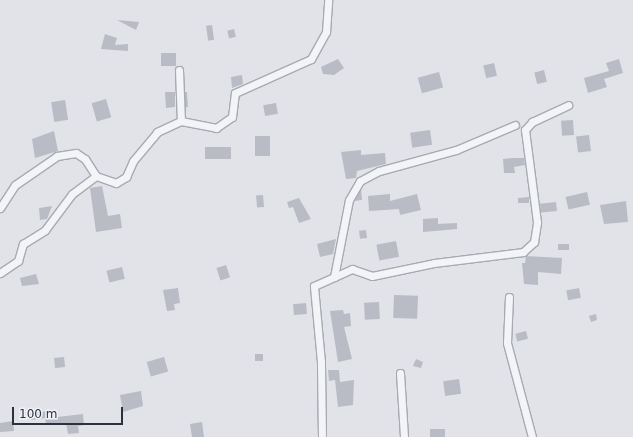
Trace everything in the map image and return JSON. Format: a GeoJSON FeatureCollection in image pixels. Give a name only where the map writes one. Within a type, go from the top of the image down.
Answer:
{"type":"FeatureCollection","features":[{"type":"Feature","properties":{"kind":"street"},"geometry":{"type":"LineString","coordinates":[[0,208],[15,185],[57,156],[76,153],[85,159],[96,176],[116,183],[121,180],[157,132],[180,121],[216,128],[232,117],[235,93],[312,60],[326,32],[328,0]]}},
{"type":"Feature","properties":{"kind":"street"},"geometry":{"type":"LineString","coordinates":[[179,70],[180,121]]}},
{"type":"Feature","properties":{"kind":"street"},"geometry":{"type":"LineString","coordinates":[[322,437],[321,362],[314,286],[352,269],[372,276],[434,263],[523,252],[534,242],[537,222],[525,130],[532,122],[568,105]]}},
{"type":"Feature","properties":{"kind":"street"},"geometry":{"type":"LineString","coordinates":[[334,277],[349,200],[360,181],[379,171],[456,150],[515,125]]}},
{"type":"Feature","properties":{"kind":"street"},"geometry":{"type":"LineString","coordinates":[[0,273],[18,261],[23,244],[45,230],[72,194],[96,176]]}},
{"type":"Feature","properties":{"kind":"street"},"geometry":{"type":"LineString","coordinates":[[510,297],[507,343],[532,437]]}},
{"type":"Feature","properties":{"kind":"street"},"geometry":{"type":"LineString","coordinates":[[400,373],[404,437]]}},
{"type":"Feature","properties":{"kind":"building"},"geometry":{"type":"Polygon","coordinates":[[[117,20],[139,22],[136,30],[117,20]]]}},
{"type":"Feature","properties":{"kind":"building"},"geometry":{"type":"Polygon","coordinates":[[[212,25],[214,40],[208,41],[206,26],[212,25]]]}},
{"type":"Feature","properties":{"kind":"building"},"geometry":{"type":"Polygon","coordinates":[[[234,29],[236,37],[229,38],[227,31],[234,29]]]}},
{"type":"Feature","properties":{"kind":"building"},"geometry":{"type":"Polygon","coordinates":[[[105,34],[117,38],[115,45],[128,44],[128,51],[101,49],[105,34]]]}},
{"type":"Feature","properties":{"kind":"building"},"geometry":{"type":"Polygon","coordinates":[[[161,53],[176,53],[176,66],[161,66],[161,53]]]}},
{"type":"Feature","properties":{"kind":"building"},"geometry":{"type":"Polygon","coordinates":[[[338,59],[344,68],[334,75],[323,74],[321,67],[338,59]]]}},
{"type":"Feature","properties":{"kind":"building"},"geometry":{"type":"Polygon","coordinates":[[[619,59],[623,73],[604,79],[607,87],[588,93],[584,78],[609,71],[606,63],[619,59]]]}},
{"type":"Feature","properties":{"kind":"building"},"geometry":{"type":"Polygon","coordinates":[[[494,63],[497,76],[486,78],[483,65],[494,63]]]}},
{"type":"Feature","properties":{"kind":"building"},"geometry":{"type":"Polygon","coordinates":[[[544,70],[547,82],[537,84],[534,72],[544,70]]]}},
{"type":"Feature","properties":{"kind":"building"},"geometry":{"type":"Polygon","coordinates":[[[439,72],[443,87],[422,93],[418,78],[439,72]]]}},
{"type":"Feature","properties":{"kind":"building"},"geometry":{"type":"Polygon","coordinates":[[[242,75],[243,84],[232,88],[231,77],[242,75]]]}},
{"type":"Feature","properties":{"kind":"building"},"geometry":{"type":"Polygon","coordinates":[[[165,92],[175,92],[175,107],[166,108],[165,92]]]}},
{"type":"Feature","properties":{"kind":"building"},"geometry":{"type":"Polygon","coordinates":[[[185,92],[187,92],[188,107],[185,107],[185,92]]]}},
{"type":"Feature","properties":{"kind":"building"},"geometry":{"type":"Polygon","coordinates":[[[106,99],[111,117],[97,121],[92,103],[106,99]]]}},
{"type":"Feature","properties":{"kind":"building"},"geometry":{"type":"Polygon","coordinates":[[[65,100],[68,120],[54,122],[51,102],[65,100]]]}},
{"type":"Feature","properties":{"kind":"building"},"geometry":{"type":"Polygon","coordinates":[[[276,103],[278,114],[265,116],[263,105],[276,103]]]}},
{"type":"Feature","properties":{"kind":"building"},"geometry":{"type":"Polygon","coordinates":[[[573,120],[574,135],[562,136],[561,121],[573,120]]]}},
{"type":"Feature","properties":{"kind":"building"},"geometry":{"type":"Polygon","coordinates":[[[430,130],[432,145],[412,148],[410,133],[430,130]]]}},
{"type":"Feature","properties":{"kind":"building"},"geometry":{"type":"Polygon","coordinates":[[[54,131],[58,151],[35,158],[32,139],[54,131]]]}},
{"type":"Feature","properties":{"kind":"building"},"geometry":{"type":"Polygon","coordinates":[[[589,135],[591,151],[578,152],[576,137],[589,135]]]}},
{"type":"Feature","properties":{"kind":"building"},"geometry":{"type":"Polygon","coordinates":[[[255,136],[270,136],[270,156],[255,156],[255,136]]]}},
{"type":"Feature","properties":{"kind":"building"},"geometry":{"type":"Polygon","coordinates":[[[205,147],[231,147],[231,159],[205,159],[205,147]]]}},
{"type":"Feature","properties":{"kind":"building"},"geometry":{"type":"Polygon","coordinates":[[[361,150],[361,155],[385,153],[386,164],[357,171],[356,178],[346,179],[341,152],[361,150]]]}},
{"type":"Feature","properties":{"kind":"building"},"geometry":{"type":"Polygon","coordinates":[[[524,158],[525,165],[514,167],[515,173],[504,173],[503,159],[524,158]]]}},
{"type":"Feature","properties":{"kind":"building"},"geometry":{"type":"Polygon","coordinates":[[[102,186],[108,216],[120,214],[122,228],[96,232],[90,188],[102,186]]]}},
{"type":"Feature","properties":{"kind":"building"},"geometry":{"type":"Polygon","coordinates":[[[361,189],[362,200],[354,201],[361,189]]]}},
{"type":"Feature","properties":{"kind":"building"},"geometry":{"type":"Polygon","coordinates":[[[587,192],[590,205],[568,210],[566,197],[587,192]]]}},
{"type":"Feature","properties":{"kind":"building"},"geometry":{"type":"Polygon","coordinates":[[[390,194],[390,201],[417,194],[421,210],[400,215],[399,209],[369,211],[368,196],[390,194]]]}},
{"type":"Feature","properties":{"kind":"building"},"geometry":{"type":"Polygon","coordinates":[[[263,195],[264,207],[257,208],[256,196],[263,195]]]}},
{"type":"Feature","properties":{"kind":"building"},"geometry":{"type":"Polygon","coordinates":[[[529,197],[529,203],[518,203],[518,198],[529,197]]]}},
{"type":"Feature","properties":{"kind":"building"},"geometry":{"type":"Polygon","coordinates":[[[299,198],[311,219],[299,223],[293,207],[289,208],[287,202],[299,198]]]}},
{"type":"Feature","properties":{"kind":"building"},"geometry":{"type":"Polygon","coordinates":[[[626,201],[628,222],[604,224],[600,205],[626,201]]]}},
{"type":"Feature","properties":{"kind":"building"},"geometry":{"type":"Polygon","coordinates":[[[556,202],[557,211],[541,213],[540,204],[556,202]]]}},
{"type":"Feature","properties":{"kind":"building"},"geometry":{"type":"Polygon","coordinates":[[[52,206],[47,219],[40,220],[39,208],[52,206]]]}},
{"type":"Feature","properties":{"kind":"building"},"geometry":{"type":"Polygon","coordinates":[[[438,218],[438,224],[457,223],[457,229],[423,232],[423,219],[438,218]]]}},
{"type":"Feature","properties":{"kind":"building"},"geometry":{"type":"Polygon","coordinates":[[[366,230],[367,238],[360,239],[359,231],[366,230]]]}},
{"type":"Feature","properties":{"kind":"building"},"geometry":{"type":"Polygon","coordinates":[[[336,239],[333,254],[320,257],[317,244],[336,239]]]}},
{"type":"Feature","properties":{"kind":"building"},"geometry":{"type":"Polygon","coordinates":[[[396,241],[399,257],[379,261],[376,245],[396,241]]]}},
{"type":"Feature","properties":{"kind":"building"},"geometry":{"type":"Polygon","coordinates":[[[558,244],[569,244],[569,250],[558,250],[558,244]]]}},
{"type":"Feature","properties":{"kind":"building"},"geometry":{"type":"Polygon","coordinates":[[[526,256],[562,258],[561,274],[538,272],[538,285],[524,284],[522,263],[525,263],[526,256]]]}},
{"type":"Feature","properties":{"kind":"building"},"geometry":{"type":"Polygon","coordinates":[[[226,265],[230,277],[221,280],[216,268],[226,265]]]}},
{"type":"Feature","properties":{"kind":"building"},"geometry":{"type":"Polygon","coordinates":[[[122,267],[125,279],[109,283],[106,271],[122,267]]]}},
{"type":"Feature","properties":{"kind":"building"},"geometry":{"type":"Polygon","coordinates":[[[36,274],[39,284],[22,286],[20,278],[36,274]]]}},
{"type":"Feature","properties":{"kind":"building"},"geometry":{"type":"Polygon","coordinates":[[[178,288],[180,303],[174,304],[175,310],[167,311],[163,290],[178,288]]]}},
{"type":"Feature","properties":{"kind":"building"},"geometry":{"type":"Polygon","coordinates":[[[579,288],[581,298],[568,300],[566,290],[579,288]]]}},
{"type":"Feature","properties":{"kind":"building"},"geometry":{"type":"Polygon","coordinates":[[[394,295],[418,296],[417,319],[393,318],[394,295]]]}},
{"type":"Feature","properties":{"kind":"building"},"geometry":{"type":"Polygon","coordinates":[[[379,302],[380,319],[365,320],[364,303],[379,302]]]}},
{"type":"Feature","properties":{"kind":"building"},"geometry":{"type":"Polygon","coordinates":[[[306,303],[307,314],[294,315],[293,304],[306,303]]]}},
{"type":"Feature","properties":{"kind":"building"},"geometry":{"type":"Polygon","coordinates":[[[343,310],[344,314],[350,313],[351,326],[344,327],[352,359],[338,362],[330,311],[343,310]]]}},
{"type":"Feature","properties":{"kind":"building"},"geometry":{"type":"Polygon","coordinates":[[[596,314],[597,320],[591,322],[589,316],[596,314]]]}},
{"type":"Feature","properties":{"kind":"building"},"geometry":{"type":"Polygon","coordinates":[[[526,331],[528,339],[517,341],[515,334],[526,331]]]}},
{"type":"Feature","properties":{"kind":"building"},"geometry":{"type":"Polygon","coordinates":[[[255,354],[263,354],[263,361],[255,361],[255,354]]]}},
{"type":"Feature","properties":{"kind":"building"},"geometry":{"type":"Polygon","coordinates":[[[64,357],[65,367],[55,368],[54,358],[64,357]]]}},
{"type":"Feature","properties":{"kind":"building"},"geometry":{"type":"Polygon","coordinates":[[[164,357],[168,371],[151,376],[147,362],[164,357]]]}},
{"type":"Feature","properties":{"kind":"building"},"geometry":{"type":"Polygon","coordinates":[[[416,359],[423,362],[421,368],[413,366],[416,359]]]}},
{"type":"Feature","properties":{"kind":"building"},"geometry":{"type":"Polygon","coordinates":[[[328,370],[339,370],[340,382],[354,380],[353,405],[338,407],[335,380],[329,381],[328,370]]]}},
{"type":"Feature","properties":{"kind":"building"},"geometry":{"type":"Polygon","coordinates":[[[459,379],[461,394],[445,396],[443,381],[459,379]]]}},
{"type":"Feature","properties":{"kind":"building"},"geometry":{"type":"Polygon","coordinates":[[[141,391],[143,406],[123,412],[120,395],[141,391]]]}},
{"type":"Feature","properties":{"kind":"building"},"geometry":{"type":"Polygon","coordinates":[[[49,411],[49,418],[83,414],[84,425],[78,426],[79,433],[68,434],[66,423],[46,424],[45,418],[31,420],[30,413],[49,411]]]}},
{"type":"Feature","properties":{"kind":"building"},"geometry":{"type":"Polygon","coordinates":[[[13,421],[14,431],[0,432],[0,423],[13,421]]]}},
{"type":"Feature","properties":{"kind":"building"},"geometry":{"type":"Polygon","coordinates":[[[202,422],[204,437],[192,437],[190,424],[202,422]]]}},
{"type":"Feature","properties":{"kind":"building"},"geometry":{"type":"Polygon","coordinates":[[[430,429],[445,429],[445,437],[430,437],[430,429]]]}}]}
